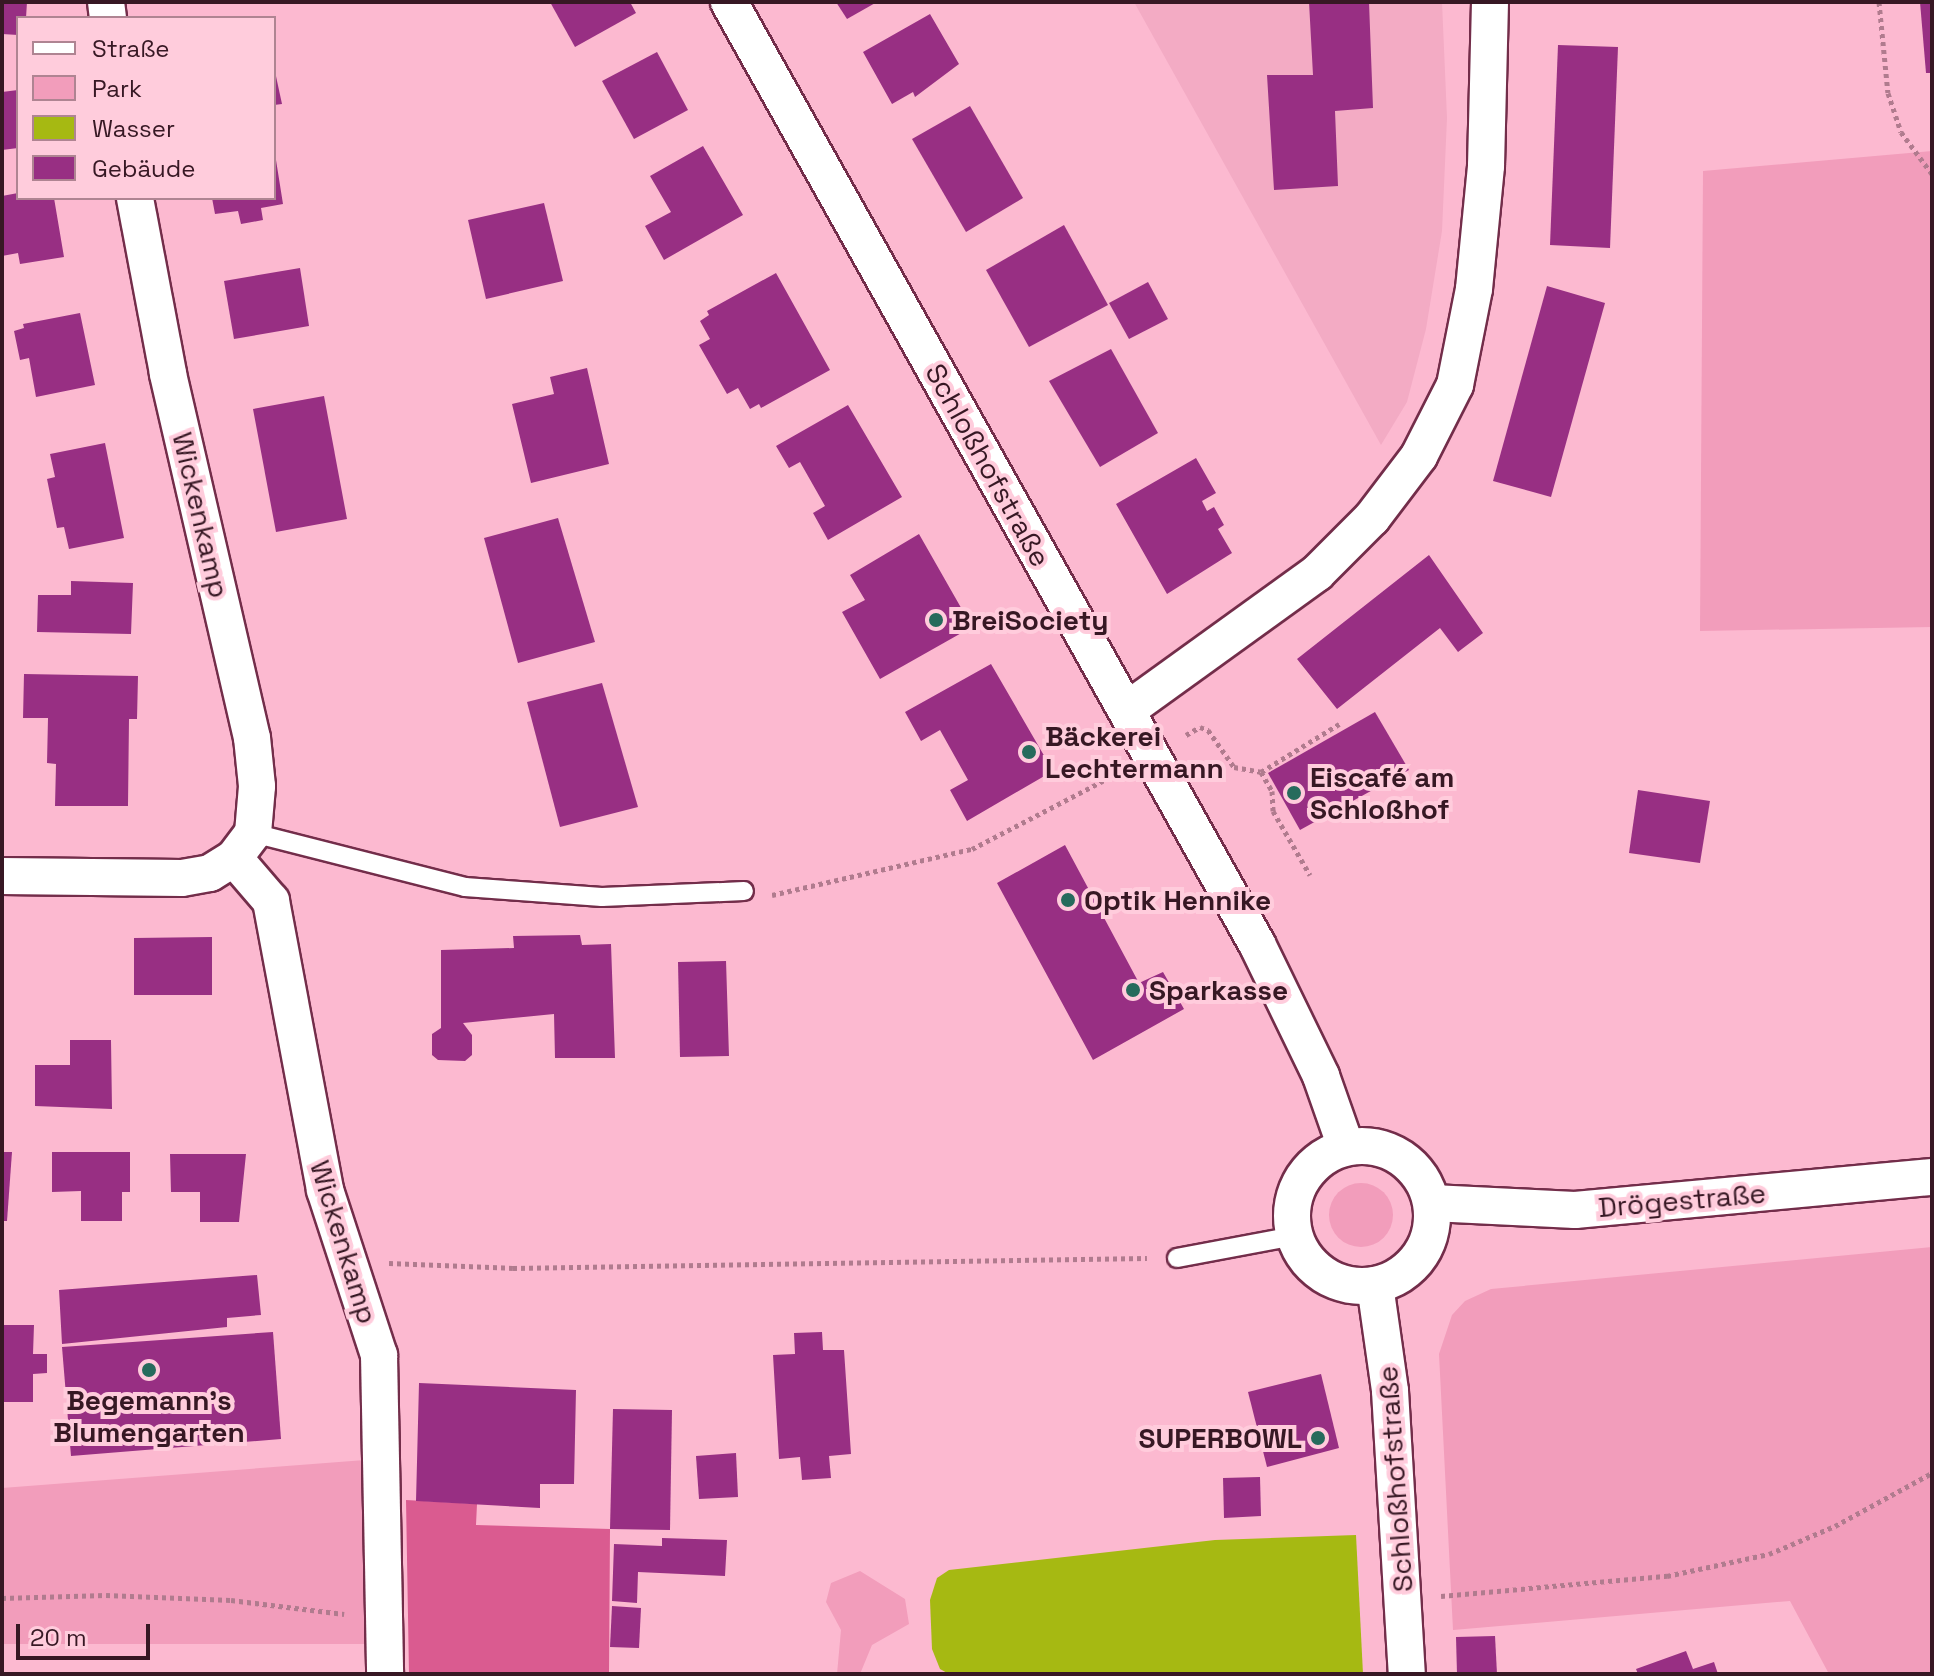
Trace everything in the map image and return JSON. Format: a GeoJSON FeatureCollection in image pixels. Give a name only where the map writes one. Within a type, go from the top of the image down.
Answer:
{"type":"FeatureCollection","features":[{"type":"Feature","properties":{"kind":"street","name":"Schloßhofstraße"},"geometry":{"type":"LineString","coordinates":[[729,2],[1127,710],[1273,977],[1321,1076],[1346,1147]]}},
{"type":"Feature","properties":{"kind":"street"},"geometry":{"type":"LineString","coordinates":[[1127,710],[1317,573],[1372,518],[1419,456],[1455,385],[1474,289],[1486,166],[1490,2]]}},
{"type":"Feature","properties":{"kind":"street","name":"Wickenkamp"},"geometry":{"type":"LineString","coordinates":[[135,200],[168,373],[252,738],[257,786],[243,845],[271,901],[312,1128],[344,1261],[379,1355],[385,1674]]}},
{"type":"Feature","properties":{"kind":"street"},"geometry":{"type":"LineString","coordinates":[[2,876],[182,878],[210,873],[243,845]]}},
{"type":"Feature","properties":{"kind":"street"},"geometry":{"type":"LineString","coordinates":[[1346,1147],[1393,1152],[1419,1175],[1432,1203],[1424,1250],[1410,1267],[1375,1285],[1345,1284],[1321,1273],[1294,1236],[1291,1212],[1301,1179],[1326,1154],[1346,1147]]}},
{"type":"Feature","properties":{"kind":"street","name":"Drögestraße"},"geometry":{"type":"LineString","coordinates":[[1432,1203],[1575,1210],[1932,1177]]}},
{"type":"Feature","properties":{"kind":"street","name":"Schloßhofstraße"},"geometry":{"type":"LineString","coordinates":[[1375,1285],[1390,1391],[1407,1674]]}},
{"type":"Feature","properties":{"kind":"lane"},"geometry":{"type":"LineString","coordinates":[[243,845],[465,887],[602,897],[744,891]]}},
{"type":"Feature","properties":{"kind":"lane"},"geometry":{"type":"LineString","coordinates":[[1177,1258],[1294,1236]]}},
{"type":"Feature","properties":{"kind":"path"},"geometry":{"type":"LineString","coordinates":[[1879,2],[1888,93],[1901,132],[1932,174]]}},
{"type":"Feature","properties":{"kind":"path"},"geometry":{"type":"LineString","coordinates":[[744,891],[790,894],[972,849],[1200,727],[1234,767],[1261,772],[1339,724]]}},
{"type":"Feature","properties":{"kind":"path"},"geometry":{"type":"LineString","coordinates":[[1261,772],[1272,791],[1273,811],[1310,875]]}},
{"type":"Feature","properties":{"kind":"path"},"geometry":{"type":"LineString","coordinates":[[344,1261],[513,1268],[1177,1258]]}},
{"type":"Feature","properties":{"kind":"path"},"geometry":{"type":"LineString","coordinates":[[1404,1598],[1667,1576],[1769,1554],[1835,1526],[1932,1473]]}},
{"type":"Feature","properties":{"kind":"path"},"geometry":{"type":"LineString","coordinates":[[2,1598],[106,1595],[231,1600],[385,1619]]}},
{"type":"Feature","properties":{"kind":"shaded area"},"geometry":{"type":"Polygon","coordinates":[[[1134,2],[1442,2],[1447,118],[1442,231],[1426,329],[1407,402],[1381,445],[1134,2]]]}},
{"type":"Feature","properties":{"kind":"shaded area"},"geometry":{"type":"Polygon","coordinates":[[[406,1500],[477,1504],[476,1525],[610,1529],[609,1674],[409,1674],[406,1500]]]}},
{"type":"Feature","properties":{"kind":"green space"},"geometry":{"type":"Polygon","coordinates":[[[1932,151],[1932,627],[1700,631],[1703,171],[1932,151]]]}},
{"type":"Feature","properties":{"kind":"green space"},"geometry":{"type":"Polygon","coordinates":[[[1355,1183],[1367,1183],[1384,1192],[1391,1203],[1391,1227],[1384,1238],[1367,1247],[1355,1247],[1343,1242],[1334,1233],[1329,1221],[1329,1209],[1334,1197],[1343,1188],[1355,1183]]]}},
{"type":"Feature","properties":{"kind":"green space"},"geometry":{"type":"Polygon","coordinates":[[[1932,1247],[1932,1674],[1829,1674],[1790,1601],[1453,1630],[1439,1354],[1452,1315],[1465,1301],[1491,1289],[1932,1247]]]}},
{"type":"Feature","properties":{"kind":"green space"},"geometry":{"type":"Polygon","coordinates":[[[365,1460],[367,1644],[2,1644],[2,1488],[365,1460]]]}},
{"type":"Feature","properties":{"kind":"green space"},"geometry":{"type":"Polygon","coordinates":[[[860,1571],[905,1599],[909,1624],[872,1645],[860,1674],[837,1674],[841,1630],[826,1602],[831,1583],[860,1571]]]}},
{"type":"Feature","properties":{"kind":"water"},"geometry":{"type":"Polygon","coordinates":[[[1356,1535],[1363,1674],[949,1674],[940,1669],[932,1649],[930,1600],[937,1578],[949,1570],[1215,1540],[1356,1535]]]}},
{"type":"Feature","properties":{"kind":"building"},"geometry":{"type":"Polygon","coordinates":[[[2,2],[27,2],[26,16],[16,16],[16,35],[2,34],[2,2]]]}},
{"type":"Feature","properties":{"kind":"building"},"geometry":{"type":"Polygon","coordinates":[[[550,2],[630,2],[636,13],[575,47],[550,2]]]}},
{"type":"Feature","properties":{"kind":"building"},"geometry":{"type":"Polygon","coordinates":[[[836,2],[877,2],[847,19],[836,2]]]}},
{"type":"Feature","properties":{"kind":"building"},"geometry":{"type":"Polygon","coordinates":[[[1309,2],[1369,2],[1373,108],[1335,111],[1338,186],[1274,190],[1267,75],[1313,75],[1309,2]]]}},
{"type":"Feature","properties":{"kind":"building"},"geometry":{"type":"Polygon","coordinates":[[[1920,2],[1932,2],[1932,73],[1926,73],[1920,2]]]}},
{"type":"Feature","properties":{"kind":"building"},"geometry":{"type":"Polygon","coordinates":[[[930,14],[959,64],[915,97],[913,92],[892,104],[863,52],[930,14]]]}},
{"type":"Feature","properties":{"kind":"building"},"geometry":{"type":"Polygon","coordinates":[[[1558,45],[1618,47],[1610,248],[1550,245],[1558,45]]]}},
{"type":"Feature","properties":{"kind":"building"},"geometry":{"type":"Polygon","coordinates":[[[657,52],[688,110],[634,139],[602,81],[657,52]]]}},
{"type":"Feature","properties":{"kind":"building"},"geometry":{"type":"Polygon","coordinates":[[[276,76],[282,104],[276,105],[276,76]]]}},
{"type":"Feature","properties":{"kind":"building"},"geometry":{"type":"Polygon","coordinates":[[[16,90],[16,148],[2,150],[2,92],[16,90]]]}},
{"type":"Feature","properties":{"kind":"building"},"geometry":{"type":"Polygon","coordinates":[[[970,106],[1023,198],[966,232],[912,139],[970,106]]]}},
{"type":"Feature","properties":{"kind":"building"},"geometry":{"type":"Polygon","coordinates":[[[703,146],[743,215],[664,260],[645,226],[671,212],[650,176],[703,146]]]}},
{"type":"Feature","properties":{"kind":"building"},"geometry":{"type":"Polygon","coordinates":[[[276,160],[283,204],[261,208],[263,220],[241,224],[238,211],[215,214],[212,200],[276,200],[276,160]]]}},
{"type":"Feature","properties":{"kind":"building"},"geometry":{"type":"Polygon","coordinates":[[[16,193],[16,200],[54,200],[64,257],[20,264],[18,253],[2,256],[2,196],[16,193]]]}},
{"type":"Feature","properties":{"kind":"building"},"geometry":{"type":"Polygon","coordinates":[[[544,203],[563,281],[486,299],[468,220],[544,203]]]}},
{"type":"Feature","properties":{"kind":"building"},"geometry":{"type":"Polygon","coordinates":[[[1064,225],[1108,305],[1029,347],[986,270],[1064,225]]]}},
{"type":"Feature","properties":{"kind":"building"},"geometry":{"type":"Polygon","coordinates":[[[300,268],[309,326],[234,339],[224,281],[300,268]]]}},
{"type":"Feature","properties":{"kind":"building"},"geometry":{"type":"Polygon","coordinates":[[[776,273],[830,370],[761,408],[759,404],[750,409],[738,388],[727,394],[699,345],[710,339],[700,321],[709,315],[707,311],[776,273]]]}},
{"type":"Feature","properties":{"kind":"building"},"geometry":{"type":"Polygon","coordinates":[[[1148,282],[1168,319],[1129,339],[1109,303],[1148,282]]]}},
{"type":"Feature","properties":{"kind":"building"},"geometry":{"type":"Polygon","coordinates":[[[1547,286],[1605,303],[1551,497],[1493,481],[1547,286]]]}},
{"type":"Feature","properties":{"kind":"building"},"geometry":{"type":"Polygon","coordinates":[[[80,313],[95,385],[36,397],[29,358],[20,360],[14,331],[24,328],[23,324],[80,313]]]}},
{"type":"Feature","properties":{"kind":"building"},"geometry":{"type":"Polygon","coordinates":[[[1111,349],[1158,433],[1100,467],[1049,381],[1111,349]]]}},
{"type":"Feature","properties":{"kind":"building"},"geometry":{"type":"Polygon","coordinates":[[[587,368],[609,464],[531,483],[512,404],[554,394],[550,377],[587,368]]]}},
{"type":"Feature","properties":{"kind":"building"},"geometry":{"type":"Polygon","coordinates":[[[324,396],[347,519],[276,532],[253,409],[324,396]]]}},
{"type":"Feature","properties":{"kind":"building"},"geometry":{"type":"Polygon","coordinates":[[[848,405],[902,497],[828,540],[813,513],[825,506],[800,462],[789,468],[776,446],[848,405]]]}},
{"type":"Feature","properties":{"kind":"building"},"geometry":{"type":"Polygon","coordinates":[[[105,443],[124,538],[69,549],[64,527],[57,528],[47,479],[55,477],[50,454],[105,443]]]}},
{"type":"Feature","properties":{"kind":"building"},"geometry":{"type":"Polygon","coordinates":[[[1196,458],[1216,493],[1202,501],[1207,511],[1214,507],[1224,525],[1218,529],[1232,553],[1167,594],[1116,504],[1196,458]]]}},
{"type":"Feature","properties":{"kind":"building"},"geometry":{"type":"Polygon","coordinates":[[[558,518],[595,642],[518,663],[484,538],[558,518]]]}},
{"type":"Feature","properties":{"kind":"building"},"geometry":{"type":"Polygon","coordinates":[[[919,534],[972,627],[880,679],[842,612],[865,600],[850,575],[919,534]]]}},
{"type":"Feature","properties":{"kind":"building"},"geometry":{"type":"Polygon","coordinates":[[[1429,555],[1483,633],[1458,652],[1440,628],[1337,709],[1297,659],[1429,555]]]}},
{"type":"Feature","properties":{"kind":"building"},"geometry":{"type":"Polygon","coordinates":[[[71,581],[133,583],[131,634],[37,632],[38,595],[71,595],[71,581]]]}},
{"type":"Feature","properties":{"kind":"building"},"geometry":{"type":"Polygon","coordinates":[[[991,664],[1053,771],[967,821],[950,790],[968,780],[940,730],[921,741],[905,712],[991,664]]]}},
{"type":"Feature","properties":{"kind":"building"},"geometry":{"type":"Polygon","coordinates":[[[24,674],[138,676],[137,719],[129,719],[128,806],[55,806],[56,764],[47,763],[48,718],[23,718],[24,674]]]}},
{"type":"Feature","properties":{"kind":"building"},"geometry":{"type":"Polygon","coordinates":[[[602,683],[638,807],[560,827],[527,702],[602,683]]]}},
{"type":"Feature","properties":{"kind":"building"},"geometry":{"type":"Polygon","coordinates":[[[1375,712],[1409,770],[1300,830],[1268,773],[1375,712]]]}},
{"type":"Feature","properties":{"kind":"building"},"geometry":{"type":"Polygon","coordinates":[[[1638,790],[1710,801],[1700,863],[1629,853],[1638,790]]]}},
{"type":"Feature","properties":{"kind":"building"},"geometry":{"type":"Polygon","coordinates":[[[1065,845],[1139,983],[1163,972],[1184,1009],[1093,1060],[997,883],[1065,845]]]}},
{"type":"Feature","properties":{"kind":"building"},"geometry":{"type":"Polygon","coordinates":[[[580,935],[582,945],[611,944],[615,1058],[555,1058],[554,1014],[463,1023],[472,1035],[472,1055],[465,1061],[438,1060],[432,1055],[432,1034],[441,1028],[441,950],[514,948],[513,936],[580,935]]]}},
{"type":"Feature","properties":{"kind":"building"},"geometry":{"type":"Polygon","coordinates":[[[212,937],[212,995],[134,995],[134,938],[212,937]]]}},
{"type":"Feature","properties":{"kind":"building"},"geometry":{"type":"Polygon","coordinates":[[[726,961],[729,1056],[680,1057],[678,962],[726,961]]]}},
{"type":"Feature","properties":{"kind":"building"},"geometry":{"type":"Polygon","coordinates":[[[70,1040],[111,1040],[112,1109],[35,1106],[35,1065],[70,1065],[70,1040]]]}},
{"type":"Feature","properties":{"kind":"building"},"geometry":{"type":"Polygon","coordinates":[[[2,1152],[12,1152],[7,1221],[2,1221],[2,1152]]]}},
{"type":"Feature","properties":{"kind":"building"},"geometry":{"type":"Polygon","coordinates":[[[52,1152],[130,1152],[130,1192],[122,1192],[122,1221],[81,1221],[81,1191],[52,1192],[52,1152]]]}},
{"type":"Feature","properties":{"kind":"building"},"geometry":{"type":"Polygon","coordinates":[[[170,1154],[246,1154],[239,1222],[200,1222],[200,1192],[171,1192],[170,1154]]]}},
{"type":"Feature","properties":{"kind":"building"},"geometry":{"type":"Polygon","coordinates":[[[257,1275],[261,1315],[227,1318],[227,1327],[62,1344],[59,1290],[257,1275]]]}},
{"type":"Feature","properties":{"kind":"building"},"geometry":{"type":"Polygon","coordinates":[[[2,1325],[34,1325],[33,1354],[47,1354],[47,1373],[33,1374],[33,1402],[2,1402],[2,1325]]]}},
{"type":"Feature","properties":{"kind":"building"},"geometry":{"type":"Polygon","coordinates":[[[273,1332],[281,1439],[71,1456],[62,1347],[273,1332]]]}},
{"type":"Feature","properties":{"kind":"building"},"geometry":{"type":"Polygon","coordinates":[[[822,1332],[823,1350],[844,1350],[851,1454],[829,1456],[831,1478],[802,1480],[800,1457],[779,1459],[773,1355],[795,1354],[794,1333],[822,1332]]]}},
{"type":"Feature","properties":{"kind":"building"},"geometry":{"type":"Polygon","coordinates":[[[1321,1374],[1339,1448],[1267,1467],[1248,1392],[1321,1374]]]}},
{"type":"Feature","properties":{"kind":"building"},"geometry":{"type":"Polygon","coordinates":[[[419,1383],[576,1390],[574,1484],[540,1484],[540,1508],[416,1501],[419,1383]]]}},
{"type":"Feature","properties":{"kind":"building"},"geometry":{"type":"Polygon","coordinates":[[[613,1409],[672,1410],[670,1530],[610,1529],[613,1409]]]}},
{"type":"Feature","properties":{"kind":"building"},"geometry":{"type":"Polygon","coordinates":[[[736,1453],[738,1497],[699,1499],[696,1456],[736,1453]]]}},
{"type":"Feature","properties":{"kind":"building"},"geometry":{"type":"Polygon","coordinates":[[[1260,1477],[1261,1516],[1224,1518],[1223,1478],[1260,1477]]]}},
{"type":"Feature","properties":{"kind":"building"},"geometry":{"type":"Polygon","coordinates":[[[662,1538],[727,1540],[725,1576],[638,1572],[637,1603],[612,1601],[614,1544],[662,1546],[662,1538]]]}},
{"type":"Feature","properties":{"kind":"building"},"geometry":{"type":"Polygon","coordinates":[[[612,1606],[641,1608],[639,1648],[610,1647],[612,1606]]]}},
{"type":"Feature","properties":{"kind":"building"},"geometry":{"type":"Polygon","coordinates":[[[1495,1636],[1497,1674],[1457,1674],[1456,1637],[1495,1636]]]}},
{"type":"Feature","properties":{"kind":"building"},"geometry":{"type":"Polygon","coordinates":[[[1686,1651],[1693,1669],[1714,1662],[1718,1674],[1638,1674],[1636,1669],[1686,1651]]]}},
{"type":"Feature","properties":{"kind":"place","name":"BreiSociety"},"geometry":{"type":"Point","coordinates":[936,620]}},
{"type":"Feature","properties":{"kind":"place","name":"Bäckerei Lechtermann"},"geometry":{"type":"Point","coordinates":[1029,752]}},
{"type":"Feature","properties":{"kind":"place","name":"Eiscafé am Schloßhof"},"geometry":{"type":"Point","coordinates":[1294,793]}},
{"type":"Feature","properties":{"kind":"place","name":"Optik Hennike"},"geometry":{"type":"Point","coordinates":[1068,900]}},
{"type":"Feature","properties":{"kind":"place","name":"Sparkasse"},"geometry":{"type":"Point","coordinates":[1133,990]}},
{"type":"Feature","properties":{"kind":"place","name":"Begemann's Blumengarten"},"geometry":{"type":"Point","coordinates":[149,1370]}},
{"type":"Feature","properties":{"kind":"place","name":"SUPERBOWL"},"geometry":{"type":"Point","coordinates":[1318,1438]}}]}
